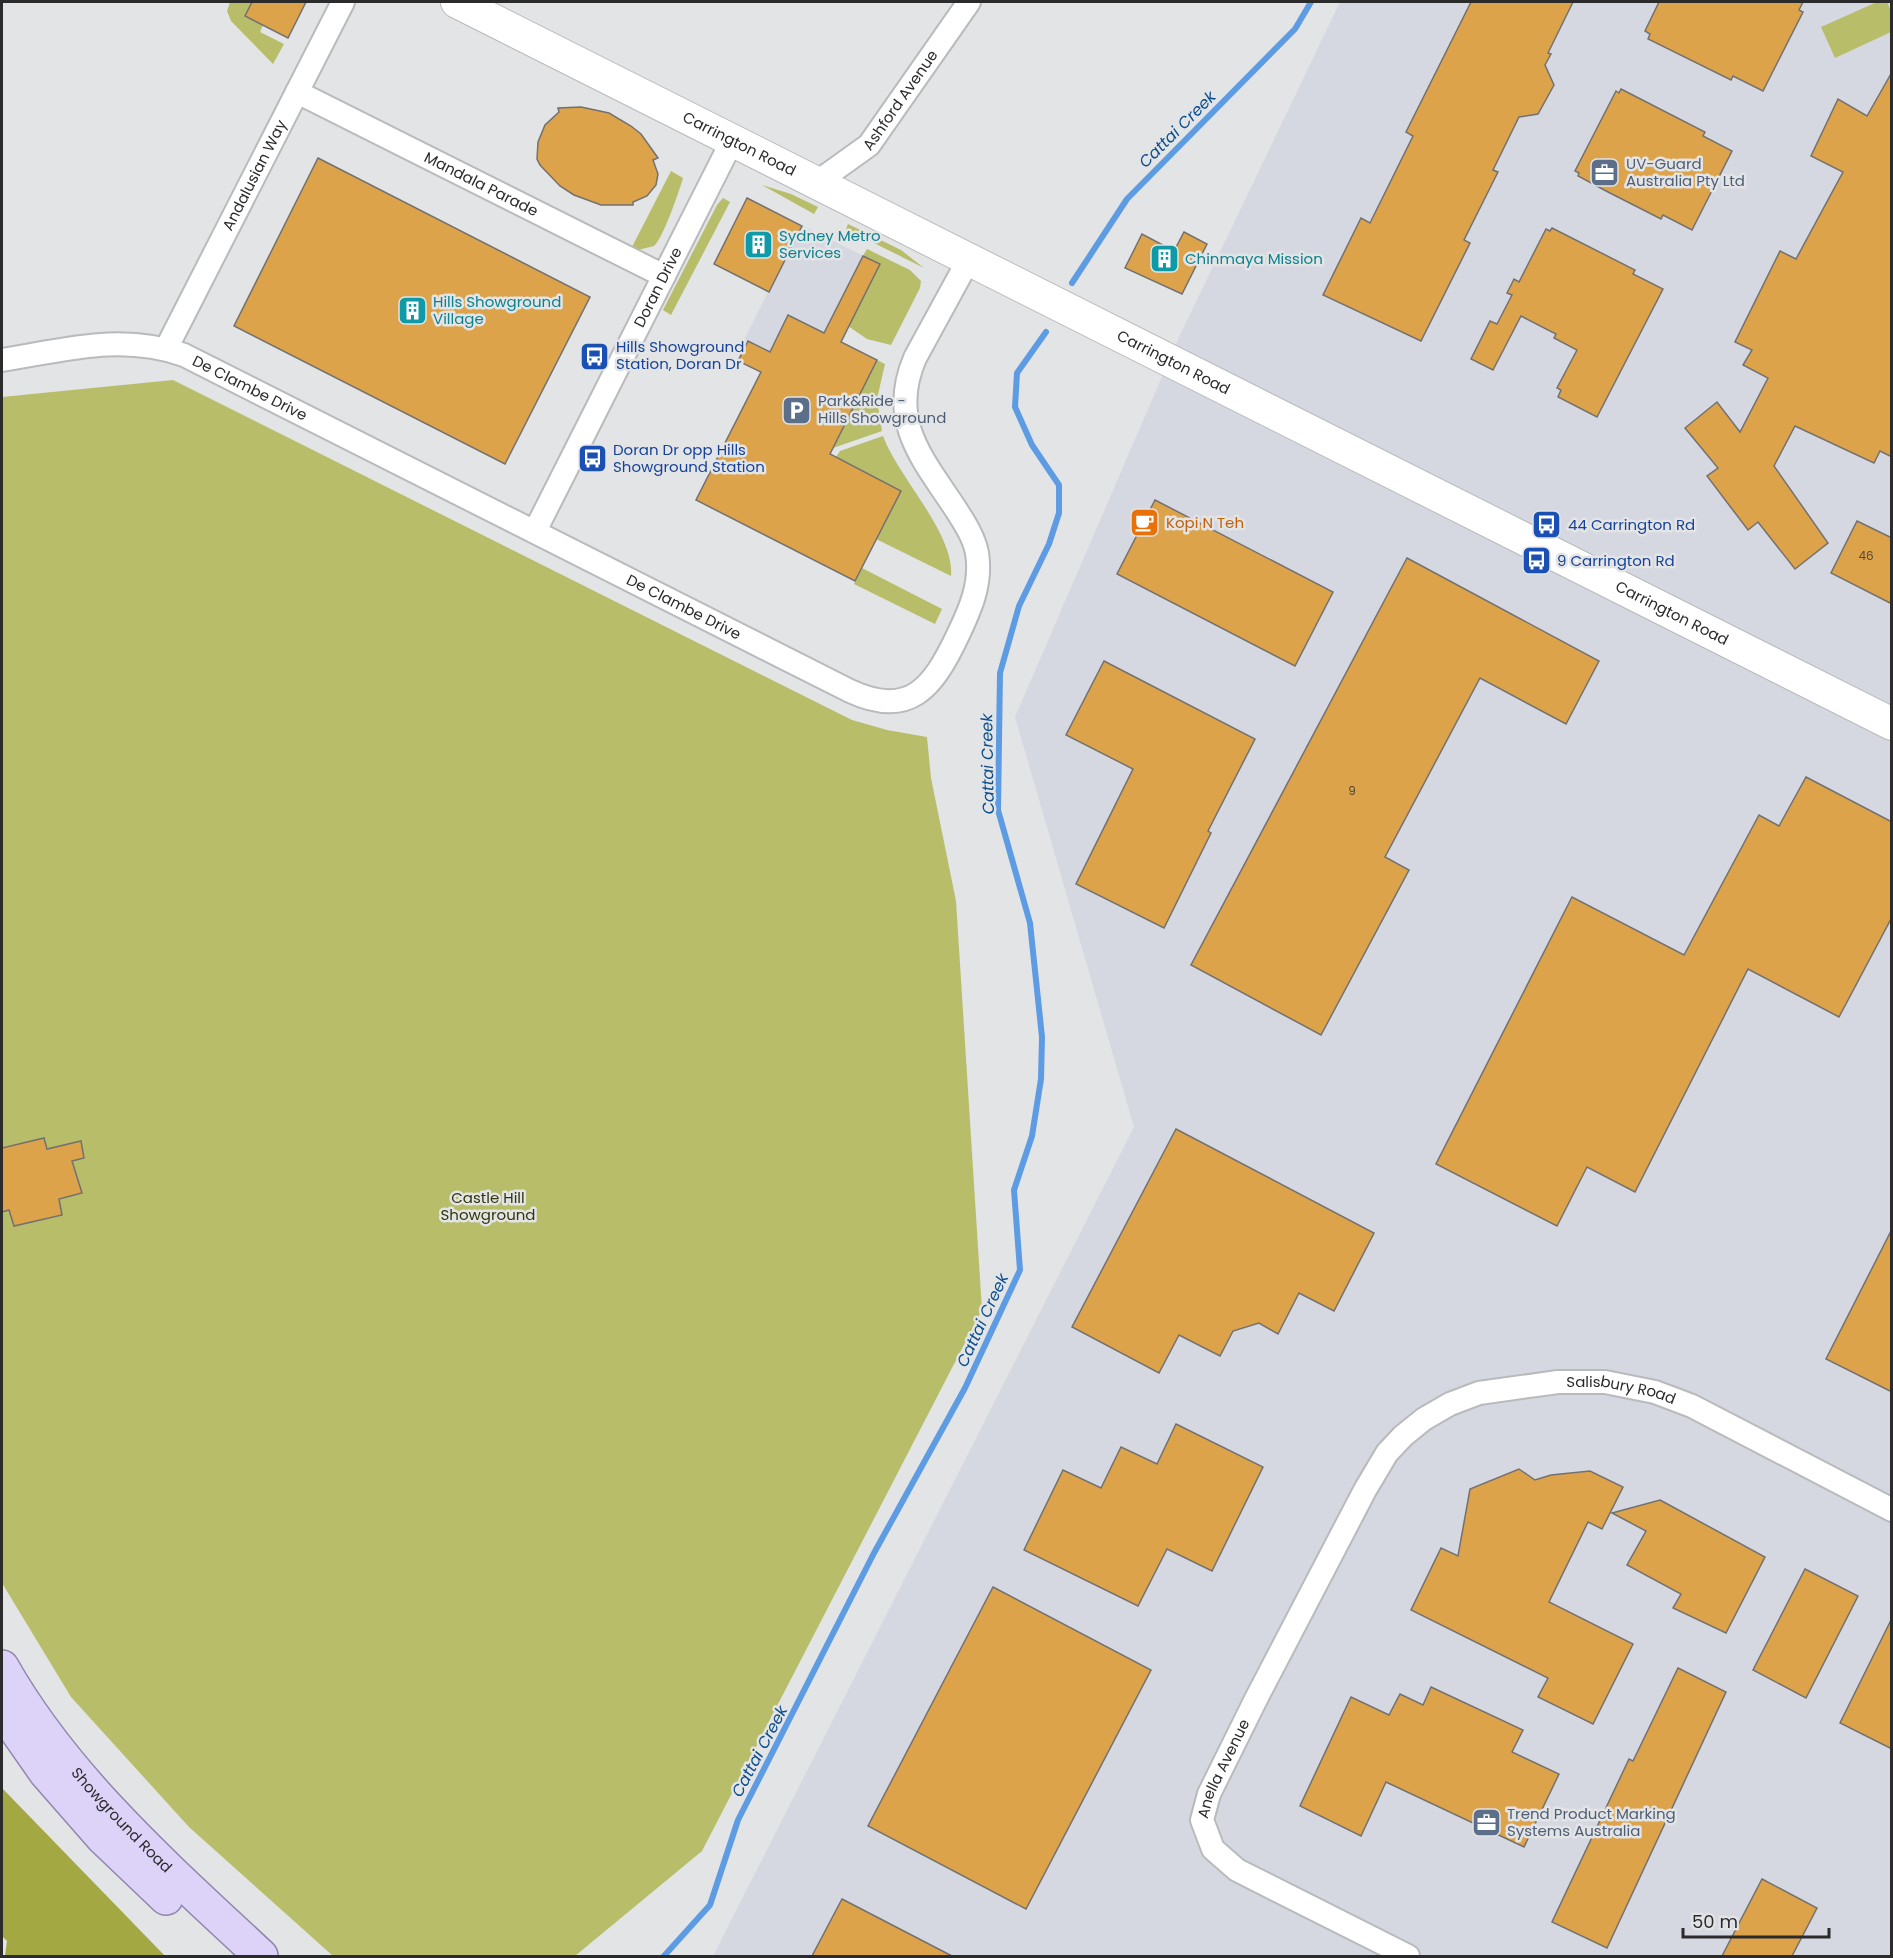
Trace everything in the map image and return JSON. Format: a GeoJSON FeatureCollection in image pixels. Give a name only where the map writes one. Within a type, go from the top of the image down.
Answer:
{"type":"FeatureCollection","features":[{"type":"Feature","properties":{"kind":"main road","name":"Carrington Road"},"geometry":{"type":"LineString","coordinates":[[457,2],[1892,724]]}},
{"type":"Feature","properties":{"kind":"main road","name":"Showground Road"},"geometry":{"type":"LineString","coordinates":[[2,1667],[14,1689],[63,1756],[110,1811],[261,1956]]}},
{"type":"Feature","properties":{"kind":"main road","name":"Showground Road"},"geometry":{"type":"LineString","coordinates":[[2,1710],[46,1773],[102,1837],[228,1956]]}},
{"type":"Feature","properties":{"kind":"street","name":"Andalusian Way"},"geometry":{"type":"LineString","coordinates":[[166,349],[343,2]]}},
{"type":"Feature","properties":{"kind":"street","name":"Ashford Avenue"},"geometry":{"type":"LineString","coordinates":[[816,183],[869,145],[969,2]]}},
{"type":"Feature","properties":{"kind":"street","name":"Mandala Parade"},"geometry":{"type":"LineString","coordinates":[[297,92],[664,276]]}},
{"type":"Feature","properties":{"kind":"street","name":"Doran Drive"},"geometry":{"type":"LineString","coordinates":[[535,531],[732,141]]}},
{"type":"Feature","properties":{"kind":"street","name":"De Clambe Drive"},"geometry":{"type":"LineString","coordinates":[[2,360],[116,343],[151,345],[166,349],[204,364],[864,698],[892,702],[906,699],[932,683],[942,669],[976,594],[977,553],[971,534],[912,440],[906,424],[904,392],[915,358],[969,259]]}},
{"type":"Feature","properties":{"kind":"street","name":"Salisbury Road"},"geometry":{"type":"LineString","coordinates":[[1365,1490],[1387,1453],[1403,1436],[1424,1419],[1450,1404],[1479,1394],[1517,1387],[1558,1382],[1605,1382],[1655,1392],[1692,1406],[1892,1510]]}},
{"type":"Feature","properties":{"kind":"street","name":"Anella Avenue"},"geometry":{"type":"LineString","coordinates":[[1365,1490],[1209,1794],[1202,1820],[1213,1849],[1231,1866],[1408,1956]]}},
{"type":"Feature","properties":{"kind":"shaded area"},"geometry":{"type":"Polygon","coordinates":[[[1340,2],[1891,2],[1891,1956],[713,1956],[1134,1127],[1015,717],[1180,335],[1340,2]]]}},
{"type":"Feature","properties":{"kind":"shaded area"},"geometry":{"type":"Polygon","coordinates":[[[747,198],[880,264],[841,342],[788,315],[770,352],[744,340],[768,292],[714,264],[747,198]]]}},
{"type":"Feature","properties":{"kind":"shaded area"},"geometry":{"type":"Polygon","coordinates":[[[2,1788],[165,1956],[5,1956],[7,1941],[2,1936],[2,1788]]]}},
{"type":"Feature","properties":{"kind":"green space"},"geometry":{"type":"Polygon","coordinates":[[[230,2],[252,2],[246,16],[263,25],[260,32],[284,44],[273,64],[231,21],[227,11],[230,2]]]}},
{"type":"Feature","properties":{"kind":"green space"},"geometry":{"type":"Polygon","coordinates":[[[1877,2],[1887,2],[1891,11],[1891,32],[1835,58],[1821,27],[1877,2]]]}},
{"type":"Feature","properties":{"kind":"green space"},"geometry":{"type":"Polygon","coordinates":[[[671,171],[683,178],[666,225],[654,246],[638,250],[632,247],[671,171]]]}},
{"type":"Feature","properties":{"kind":"green space"},"geometry":{"type":"Polygon","coordinates":[[[762,185],[791,194],[818,207],[814,214],[762,185]]]}},
{"type":"Feature","properties":{"kind":"green space"},"geometry":{"type":"Polygon","coordinates":[[[723,198],[730,202],[671,315],[663,310],[717,205],[723,198]]]}},
{"type":"Feature","properties":{"kind":"green space"},"geometry":{"type":"Polygon","coordinates":[[[848,224],[901,250],[924,268],[846,229],[848,224]]]}},
{"type":"Feature","properties":{"kind":"green space"},"geometry":{"type":"Polygon","coordinates":[[[867,249],[910,270],[921,281],[920,288],[891,345],[867,339],[848,326],[879,264],[863,256],[867,249]]]}},
{"type":"Feature","properties":{"kind":"green space"},"geometry":{"type":"Polygon","coordinates":[[[877,360],[885,364],[877,399],[882,431],[833,448],[877,360]]]}},
{"type":"Feature","properties":{"kind":"green space","name":"Castle Hill Showground"},"geometry":{"type":"Polygon","coordinates":[[[173,380],[852,720],[887,730],[927,737],[931,778],[956,901],[982,1310],[702,1851],[575,1956],[333,1956],[189,1827],[71,1697],[2,1583],[2,397],[173,380]]]}},
{"type":"Feature","properties":{"kind":"green space"},"geometry":{"type":"Polygon","coordinates":[[[883,436],[890,452],[944,542],[950,560],[951,576],[876,539],[901,491],[836,457],[840,451],[883,436]]]}},
{"type":"Feature","properties":{"kind":"green space"},"geometry":{"type":"Polygon","coordinates":[[[862,568],[942,609],[935,624],[854,584],[862,568]]]}},
{"type":"Feature","properties":{"kind":"building"},"geometry":{"type":"Polygon","coordinates":[[[252,2],[306,2],[288,38],[245,16],[252,2]]]}},
{"type":"Feature","properties":{"kind":"building"},"geometry":{"type":"Polygon","coordinates":[[[1471,2],[1573,2],[1548,53],[1551,54],[1545,65],[1554,85],[1538,114],[1519,117],[1493,170],[1498,172],[1464,240],[1470,243],[1421,341],[1323,295],[1361,218],[1370,223],[1413,136],[1406,132],[1471,2]]]}},
{"type":"Feature","properties":{"kind":"building"},"geometry":{"type":"Polygon","coordinates":[[[1659,2],[1803,2],[1799,10],[1803,12],[1763,91],[1733,76],[1731,80],[1648,39],[1650,34],[1645,31],[1659,2]]]}},
{"type":"Feature","properties":{"kind":"building"},"geometry":{"type":"Polygon","coordinates":[[[1892,72],[1892,457],[1880,451],[1874,463],[1795,426],[1774,466],[1828,543],[1795,569],[1758,522],[1748,530],[1707,476],[1718,468],[1685,428],[1717,402],[1740,432],[1768,378],[1743,365],[1752,350],[1735,342],[1780,251],[1796,259],[1843,172],[1811,156],[1838,99],[1867,116],[1892,72]]]}},
{"type":"Feature","properties":{"kind":"building"},"geometry":{"type":"Polygon","coordinates":[[[1621,89],[1705,132],[1703,136],[1732,151],[1692,230],[1663,215],[1661,219],[1578,176],[1579,173],[1575,171],[1616,91],[1619,93],[1621,89]]]}},
{"type":"Feature","properties":{"kind":"building"},"geometry":{"type":"Polygon","coordinates":[[[581,107],[609,113],[631,126],[641,134],[658,158],[653,160],[658,174],[656,185],[647,196],[633,202],[633,205],[601,205],[574,195],[560,186],[540,165],[537,159],[538,142],[545,125],[559,112],[558,108],[581,107]]]}},
{"type":"Feature","properties":{"kind":"building","name":"Hills Showground Village"},"geometry":{"type":"Polygon","coordinates":[[[318,158],[590,297],[505,464],[234,326],[318,158]]]}},
{"type":"Feature","properties":{"kind":"building","name":"Sydney Metro Services"},"geometry":{"type":"Polygon","coordinates":[[[747,198],[802,226],[769,292],[714,264],[747,198]]]}},
{"type":"Feature","properties":{"kind":"building"},"geometry":{"type":"Polygon","coordinates":[[[1552,228],[1635,270],[1633,274],[1663,289],[1597,417],[1558,397],[1561,390],[1557,388],[1577,350],[1554,338],[1556,334],[1521,316],[1493,370],[1471,359],[1490,321],[1497,324],[1512,295],[1507,293],[1514,279],[1519,282],[1546,229],[1550,231],[1552,228]]]}},
{"type":"Feature","properties":{"kind":"building","name":"Chinmaya Mission"},"geometry":{"type":"Polygon","coordinates":[[[1184,232],[1207,244],[1182,294],[1125,268],[1142,234],[1174,251],[1184,232]]]}},
{"type":"Feature","properties":{"kind":"building","name":"Park&Ride - Hills Showground"},"geometry":{"type":"Polygon","coordinates":[[[863,256],[880,264],[841,342],[877,360],[830,454],[901,491],[855,581],[696,500],[761,372],[738,361],[748,341],[770,352],[788,315],[824,333],[863,256]]]}},
{"type":"Feature","properties":{"kind":"building"},"geometry":{"type":"Polygon","coordinates":[[[1155,500],[1333,592],[1295,666],[1117,574],[1155,500]]]}},
{"type":"Feature","properties":{"kind":"building"},"geometry":{"type":"Polygon","coordinates":[[[1857,521],[1892,538],[1892,604],[1831,573],[1857,521]]]}},
{"type":"Feature","properties":{"kind":"building"},"geometry":{"type":"Polygon","coordinates":[[[1407,558],[1599,661],[1566,724],[1480,678],[1385,857],[1409,870],[1321,1035],[1191,965],[1407,558]]]}},
{"type":"Feature","properties":{"kind":"building"},"geometry":{"type":"Polygon","coordinates":[[[1104,661],[1255,739],[1208,831],[1211,833],[1164,928],[1076,884],[1133,769],[1066,735],[1104,661]]]}},
{"type":"Feature","properties":{"kind":"building"},"geometry":{"type":"Polygon","coordinates":[[[1806,777],[1892,822],[1892,917],[1839,1017],[1748,969],[1635,1192],[1587,1167],[1557,1226],[1436,1164],[1572,897],[1684,955],[1759,815],[1779,826],[1806,777]]]}},
{"type":"Feature","properties":{"kind":"building"},"geometry":{"type":"Polygon","coordinates":[[[1176,1129],[1374,1233],[1334,1311],[1299,1293],[1278,1334],[1259,1323],[1233,1331],[1220,1356],[1179,1335],[1159,1373],[1072,1327],[1176,1129]]]}},
{"type":"Feature","properties":{"kind":"building"},"geometry":{"type":"Polygon","coordinates":[[[44,1138],[47,1149],[81,1141],[84,1158],[72,1161],[82,1193],[59,1199],[62,1215],[14,1226],[9,1210],[2,1212],[2,1148],[44,1138]]]}},
{"type":"Feature","properties":{"kind":"building"},"geometry":{"type":"Polygon","coordinates":[[[1892,1229],[1892,1392],[1826,1359],[1892,1229]]]}},
{"type":"Feature","properties":{"kind":"building"},"geometry":{"type":"Polygon","coordinates":[[[1176,1424],[1263,1467],[1212,1571],[1167,1549],[1138,1606],[1024,1550],[1063,1470],[1101,1488],[1121,1447],[1157,1464],[1176,1424]]]}},
{"type":"Feature","properties":{"kind":"building"},"geometry":{"type":"Polygon","coordinates":[[[1519,1469],[1535,1480],[1551,1475],[1590,1471],[1623,1487],[1602,1529],[1588,1522],[1549,1602],[1633,1644],[1593,1724],[1538,1697],[1548,1678],[1411,1610],[1441,1548],[1458,1556],[1470,1489],[1519,1469]]]}},
{"type":"Feature","properties":{"kind":"building"},"geometry":{"type":"Polygon","coordinates":[[[1660,1500],[1765,1557],[1726,1633],[1673,1608],[1681,1594],[1627,1565],[1646,1531],[1612,1513],[1660,1500]]]}},
{"type":"Feature","properties":{"kind":"building"},"geometry":{"type":"Polygon","coordinates":[[[1805,1569],[1858,1596],[1806,1698],[1753,1670],[1805,1569]]]}},
{"type":"Feature","properties":{"kind":"building"},"geometry":{"type":"Polygon","coordinates":[[[993,1587],[1151,1670],[1026,1909],[868,1826],[993,1587]]]}},
{"type":"Feature","properties":{"kind":"building"},"geometry":{"type":"Polygon","coordinates":[[[1892,1618],[1892,1749],[1840,1723],[1892,1618]]]}},
{"type":"Feature","properties":{"kind":"building"},"geometry":{"type":"Polygon","coordinates":[[[1678,1668],[1726,1692],[1607,1948],[1552,1922],[1629,1759],[1633,1761],[1678,1668]]]}},
{"type":"Feature","properties":{"kind":"building"},"geometry":{"type":"Polygon","coordinates":[[[1431,1687],[1523,1730],[1512,1752],[1559,1774],[1524,1847],[1386,1782],[1361,1836],[1300,1806],[1351,1697],[1389,1715],[1400,1694],[1423,1705],[1431,1687]]]}},
{"type":"Feature","properties":{"kind":"building"},"geometry":{"type":"Polygon","coordinates":[[[1762,1879],[1817,1908],[1792,1956],[1722,1956],[1762,1879]]]}},
{"type":"Feature","properties":{"kind":"building"},"geometry":{"type":"Polygon","coordinates":[[[842,1899],[952,1956],[812,1956],[842,1899]]]}},
{"type":"Feature","properties":{"kind":"waterway","name":"Cattai Creek"},"geometry":{"type":"LineString","coordinates":[[1072,283],[1127,199],[1295,29],[1311,2]]}},
{"type":"Feature","properties":{"kind":"waterway","name":"Cattai Creek"},"geometry":{"type":"LineString","coordinates":[[664,1956],[710,1905],[738,1820],[874,1553],[965,1388],[1020,1270],[1014,1190],[1032,1136],[1041,1079],[1042,1037],[1030,923],[998,810],[1000,673],[1019,606],[1049,544],[1059,513],[1059,485],[1032,445],[1015,407],[1017,373],[1046,332]]}},
{"type":"Feature","properties":{"kind":"place","name":"UV-Guard Australia Pty Ltd"},"geometry":{"type":"Point","coordinates":[1605,173]}},
{"type":"Feature","properties":{"kind":"place","name":"Sydney Metro Services"},"geometry":{"type":"Point","coordinates":[758,245]}},
{"type":"Feature","properties":{"kind":"place","name":"Chinmaya Mission"},"geometry":{"type":"Point","coordinates":[1164,259]}},
{"type":"Feature","properties":{"kind":"place","name":"Hills Showground Village"},"geometry":{"type":"Point","coordinates":[412,311]}},
{"type":"Feature","properties":{"kind":"place","name":"Hills Showground Station, Doran Dr"},"geometry":{"type":"Point","coordinates":[595,356]}},
{"type":"Feature","properties":{"kind":"place","name":"Park&Ride - Hills Showground"},"geometry":{"type":"Point","coordinates":[797,410]}},
{"type":"Feature","properties":{"kind":"place","name":"Doran Dr opp Hills Showground Station"},"geometry":{"type":"Point","coordinates":[592,459]}},
{"type":"Feature","properties":{"kind":"place","name":"Kopi N Teh"},"geometry":{"type":"Point","coordinates":[1145,523]}},
{"type":"Feature","properties":{"kind":"place","name":"44 Carrington Rd"},"geometry":{"type":"Point","coordinates":[1547,525]}},
{"type":"Feature","properties":{"kind":"place","name":"9 Carrington Rd"},"geometry":{"type":"Point","coordinates":[1536,561]}},
{"type":"Feature","properties":{"kind":"place","name":"Trend Product Marking Systems Australia"},"geometry":{"type":"Point","coordinates":[1486,1823]}}]}
